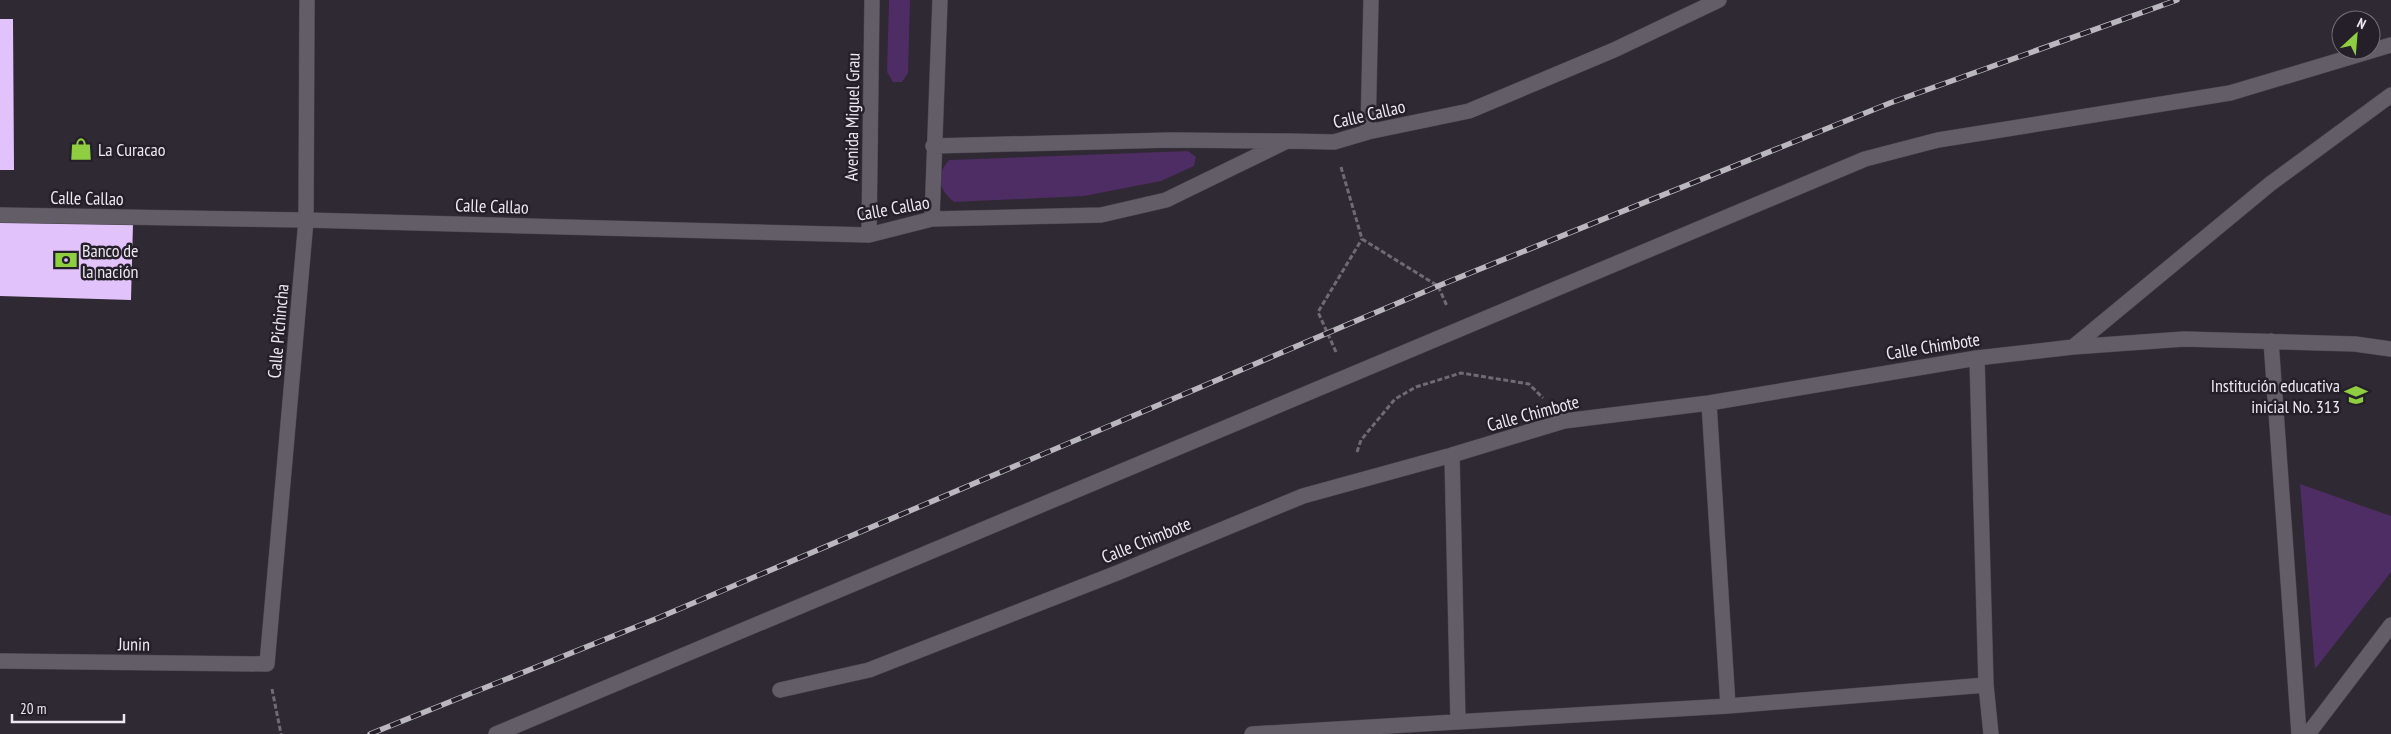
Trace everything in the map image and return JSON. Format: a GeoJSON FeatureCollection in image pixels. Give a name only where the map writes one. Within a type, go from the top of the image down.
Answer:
{"type":"FeatureCollection","features":[{"type":"Feature","properties":{"kind":"street","name":"Calle Pichincha"},"geometry":{"type":"LineString","coordinates":[[267,664],[306,220],[307,0]]}},
{"type":"Feature","properties":{"kind":"street","name":"Avenida Miguel Grau"},"geometry":{"type":"LineString","coordinates":[[869,234],[872,0]]}},
{"type":"Feature","properties":{"kind":"street"},"geometry":{"type":"LineString","coordinates":[[932,219],[933,146],[940,0]]}},
{"type":"Feature","properties":{"kind":"street"},"geometry":{"type":"LineString","coordinates":[[1368,132],[1371,0]]}},
{"type":"Feature","properties":{"kind":"street","name":"Calle Callao"},"geometry":{"type":"LineString","coordinates":[[0,216],[306,220],[869,234],[932,219],[1101,215],[1166,200],[1287,142],[1334,142],[1368,132],[1469,111],[1614,50],[1719,0]]}},
{"type":"Feature","properties":{"kind":"street"},"geometry":{"type":"LineString","coordinates":[[496,734],[1457,329],[1865,160],[1938,140],[2230,93],[2391,45]]}},
{"type":"Feature","properties":{"kind":"street"},"geometry":{"type":"LineString","coordinates":[[2073,347],[2270,184],[2391,95]]}},
{"type":"Feature","properties":{"kind":"street"},"geometry":{"type":"LineString","coordinates":[[933,146],[1171,140],[1287,142]]}},
{"type":"Feature","properties":{"kind":"street","name":"Calle Chimbote"},"geometry":{"type":"LineString","coordinates":[[780,690],[869,670],[1117,573],[1303,496],[1452,455],[1564,420],[1709,403],[1977,358],[2073,347],[2184,339],[2354,344],[2391,349]]}},
{"type":"Feature","properties":{"kind":"street"},"geometry":{"type":"LineString","coordinates":[[2271,341],[2300,734]]}},
{"type":"Feature","properties":{"kind":"street"},"geometry":{"type":"LineString","coordinates":[[1977,358],[1986,685],[1991,734]]}},
{"type":"Feature","properties":{"kind":"street"},"geometry":{"type":"LineString","coordinates":[[1709,403],[1728,706]]}},
{"type":"Feature","properties":{"kind":"street"},"geometry":{"type":"LineString","coordinates":[[1452,455],[1458,722]]}},
{"type":"Feature","properties":{"kind":"street"},"geometry":{"type":"LineString","coordinates":[[2308,734],[2391,624]]}},
{"type":"Feature","properties":{"kind":"street","name":"Junin"},"geometry":{"type":"LineString","coordinates":[[0,661],[267,664]]}},
{"type":"Feature","properties":{"kind":"street"},"geometry":{"type":"LineString","coordinates":[[1252,734],[1728,706],[1986,685]]}},
{"type":"Feature","properties":{"kind":"path"},"geometry":{"type":"LineString","coordinates":[[1334,142],[1362,239],[1438,286],[1457,329]]}},
{"type":"Feature","properties":{"kind":"path"},"geometry":{"type":"LineString","coordinates":[[1346,376],[1318,312],[1362,239]]}},
{"type":"Feature","properties":{"kind":"path"},"geometry":{"type":"LineString","coordinates":[[1349,482],[1361,440],[1395,399],[1416,386],[1461,373],[1529,384],[1564,420]]}},
{"type":"Feature","properties":{"kind":"path"},"geometry":{"type":"LineString","coordinates":[[267,664],[281,734]]}},
{"type":"Feature","properties":{"kind":"shaded area"},"geometry":{"type":"Polygon","coordinates":[[[889,0],[910,0],[908,73],[902,82],[893,82],[887,72],[889,0]]]}},
{"type":"Feature","properties":{"kind":"shaded area"},"geometry":{"type":"Polygon","coordinates":[[[1188,151],[1196,157],[1194,166],[1161,181],[1084,196],[954,202],[945,192],[941,182],[942,171],[949,160],[1188,151]]]}},
{"type":"Feature","properties":{"kind":"shaded area"},"geometry":{"type":"Polygon","coordinates":[[[2300,484],[2391,516],[2391,572],[2315,669],[2300,484]]]}},
{"type":"Feature","properties":{"kind":"building"},"geometry":{"type":"Polygon","coordinates":[[[0,19],[13,19],[14,170],[0,170],[0,19]]]}},
{"type":"Feature","properties":{"kind":"building","name":"Banco de la nación"},"geometry":{"type":"Polygon","coordinates":[[[0,219],[133,224],[131,300],[0,296],[0,219]]]}},
{"type":"Feature","properties":{"kind":"railway"},"geometry":{"type":"LineString","coordinates":[[370,734],[658,618],[1438,286],[1890,103],[2177,0]]}},
{"type":"Feature","properties":{"kind":"place","name":"La Curacao"},"geometry":{"type":"Point","coordinates":[81,149]}},
{"type":"Feature","properties":{"kind":"place","name":"Banco de la nación"},"geometry":{"type":"Point","coordinates":[66,260]}},
{"type":"Feature","properties":{"kind":"place","name":"Institución educativa inicial No. 313"},"geometry":{"type":"Point","coordinates":[2356,395]}}]}
